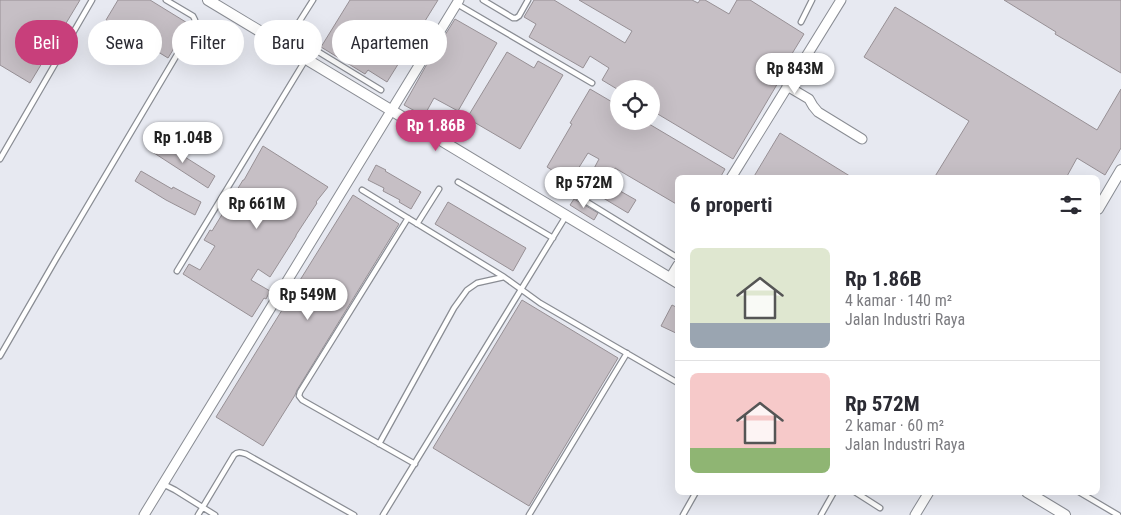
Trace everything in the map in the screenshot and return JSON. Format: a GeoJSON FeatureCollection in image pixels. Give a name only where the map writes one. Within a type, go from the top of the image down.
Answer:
{"type":"FeatureCollection","features":[{"type":"Feature","properties":{"kind":"street"},"geometry":{"type":"LineString","coordinates":[[208,0],[254,28]]}},
{"type":"Feature","properties":{"kind":"street"},"geometry":{"type":"LineString","coordinates":[[733,175],[841,0]]}},
{"type":"Feature","properties":{"kind":"street"},"geometry":{"type":"LineString","coordinates":[[144,515],[458,2]]}},
{"type":"Feature","properties":{"kind":"street"},"geometry":{"type":"LineString","coordinates":[[316,65],[674,280]]}},
{"type":"Feature","properties":{"kind":"street"},"geometry":{"type":"LineString","coordinates":[[787,86],[809,99],[818,112],[862,139]]}},
{"type":"Feature","properties":{"kind":"street"},"geometry":{"type":"LineString","coordinates":[[1100,206],[1121,170]]}},
{"type":"Feature","properties":{"kind":"street"},"geometry":{"type":"LineString","coordinates":[[915,515],[927,495]]}},
{"type":"Feature","properties":{"kind":"street"},"geometry":{"type":"LineString","coordinates":[[1032,495],[1065,515]]}},
{"type":"Feature","properties":{"kind":"lane"},"geometry":{"type":"LineString","coordinates":[[0,159],[92,0]]}},
{"type":"Feature","properties":{"kind":"lane"},"geometry":{"type":"LineString","coordinates":[[0,356],[194,26],[195,20],[193,16],[166,0]]}},
{"type":"Feature","properties":{"kind":"lane"},"geometry":{"type":"LineString","coordinates":[[313,0],[294,30],[294,35],[299,40],[381,90]]}},
{"type":"Feature","properties":{"kind":"lane"},"geometry":{"type":"LineString","coordinates":[[483,0],[513,18],[519,16],[528,0]]}},
{"type":"Feature","properties":{"kind":"lane"},"geometry":{"type":"LineString","coordinates":[[801,22],[812,0]]}},
{"type":"Feature","properties":{"kind":"lane"},"geometry":{"type":"LineString","coordinates":[[458,2],[592,83]]}},
{"type":"Feature","properties":{"kind":"lane"},"geometry":{"type":"LineString","coordinates":[[177,271],[302,65]]}},
{"type":"Feature","properties":{"kind":"lane"},"geometry":{"type":"LineString","coordinates":[[458,182],[553,238]]}},
{"type":"Feature","properties":{"kind":"lane"},"geometry":{"type":"LineString","coordinates":[[417,224],[440,189]]}},
{"type":"Feature","properties":{"kind":"lane"},"geometry":{"type":"LineString","coordinates":[[362,190],[504,277],[540,303],[675,381]]}},
{"type":"Feature","properties":{"kind":"lane"},"geometry":{"type":"LineString","coordinates":[[574,194],[675,256]]}},
{"type":"Feature","properties":{"kind":"lane"},"geometry":{"type":"LineString","coordinates":[[383,515],[566,216]]}},
{"type":"Feature","properties":{"kind":"lane"},"geometry":{"type":"LineString","coordinates":[[408,218],[299,396],[302,400],[415,464]]}},
{"type":"Feature","properties":{"kind":"lane"},"geometry":{"type":"LineString","coordinates":[[379,444],[454,308],[467,290],[477,284],[504,277]]}},
{"type":"Feature","properties":{"kind":"lane"},"geometry":{"type":"LineString","coordinates":[[529,515],[627,354]]}},
{"type":"Feature","properties":{"kind":"lane"},"geometry":{"type":"LineString","coordinates":[[198,515],[234,455],[240,452],[354,515]]}},
{"type":"Feature","properties":{"kind":"lane"},"geometry":{"type":"LineString","coordinates":[[163,484],[215,515]]}},
{"type":"Feature","properties":{"kind":"lane"},"geometry":{"type":"LineString","coordinates":[[683,515],[694,495]]}},
{"type":"Feature","properties":{"kind":"lane"},"geometry":{"type":"LineString","coordinates":[[821,515],[832,495]]}},
{"type":"Feature","properties":{"kind":"lane"},"geometry":{"type":"LineString","coordinates":[[860,495],[880,508]]}},
{"type":"Feature","properties":{"kind":"lane"},"geometry":{"type":"LineString","coordinates":[[1084,495],[1118,515]]}},
{"type":"Feature","properties":{"kind":"building"},"geometry":{"type":"Polygon","coordinates":[[[0,0],[80,0],[68,20],[15,20],[15,65],[41,65],[30,83],[0,65],[0,0]]]}},
{"type":"Feature","properties":{"kind":"building"},"geometry":{"type":"Polygon","coordinates":[[[118,0],[150,0],[182,20],[172,20],[172,52],[168,58],[162,54],[162,20],[106,20],[118,0]]]}},
{"type":"Feature","properties":{"kind":"building"},"geometry":{"type":"Polygon","coordinates":[[[350,0],[438,0],[426,20],[338,20],[350,0]]]}},
{"type":"Feature","properties":{"kind":"building"},"geometry":{"type":"Polygon","coordinates":[[[534,0],[554,0],[625,43],[632,31],[579,0],[692,0],[698,3],[700,0],[705,0],[729,14],[737,0],[750,0],[804,34],[790,57],[792,59],[733,159],[660,115],[660,80],[610,80],[610,85],[602,80],[609,68],[590,56],[583,68],[529,37],[536,24],[524,17],[534,0]]]}},
{"type":"Feature","properties":{"kind":"building"},"geometry":{"type":"Polygon","coordinates":[[[1004,0],[1121,0],[1121,73],[1055,34],[1056,32],[1004,0]]]}},
{"type":"Feature","properties":{"kind":"building"},"geometry":{"type":"Polygon","coordinates":[[[895,7],[1097,130],[1121,89],[1121,148],[1105,175],[1077,158],[1068,175],[936,175],[969,121],[864,57],[895,7]]]}},
{"type":"Feature","properties":{"kind":"building"},"geometry":{"type":"Polygon","coordinates":[[[455,19],[497,43],[458,111],[434,98],[424,116],[404,105],[426,65],[447,65],[447,32],[455,19]]]}},
{"type":"Feature","properties":{"kind":"building"},"geometry":{"type":"Polygon","coordinates":[[[332,29],[332,54],[322,48],[332,29]]]}},
{"type":"Feature","properties":{"kind":"building"},"geometry":{"type":"Polygon","coordinates":[[[507,52],[534,68],[538,61],[563,75],[520,149],[467,118],[507,52]]]}},
{"type":"Feature","properties":{"kind":"building"},"geometry":{"type":"Polygon","coordinates":[[[350,65],[398,65],[387,82],[368,70],[365,74],[350,65]]]}},
{"type":"Feature","properties":{"kind":"building"},"geometry":{"type":"Polygon","coordinates":[[[590,89],[610,101],[610,130],[659,130],[725,169],[722,175],[675,175],[675,203],[615,168],[606,183],[636,200],[628,213],[557,170],[555,172],[547,167],[590,89]],[[588,153],[578,169],[590,176],[599,159],[588,153]]]}},
{"type":"Feature","properties":{"kind":"building"},"geometry":{"type":"Polygon","coordinates":[[[780,133],[848,175],[755,175],[780,133]]]}},
{"type":"Feature","properties":{"kind":"building"},"geometry":{"type":"Polygon","coordinates":[[[158,140],[215,176],[208,188],[151,151],[158,140]]]}},
{"type":"Feature","properties":{"kind":"building"},"geometry":{"type":"Polygon","coordinates":[[[263,146],[328,187],[316,202],[270,277],[258,269],[251,280],[270,291],[252,317],[183,274],[189,264],[200,270],[215,246],[204,240],[210,230],[212,231],[263,146]]]}},
{"type":"Feature","properties":{"kind":"building"},"geometry":{"type":"Polygon","coordinates":[[[376,165],[421,192],[411,209],[399,202],[400,200],[383,191],[384,188],[368,180],[376,165]]]}},
{"type":"Feature","properties":{"kind":"building"},"geometry":{"type":"Polygon","coordinates":[[[141,171],[172,189],[173,187],[201,202],[195,215],[135,181],[141,171]]]}},
{"type":"Feature","properties":{"kind":"building"},"geometry":{"type":"Polygon","coordinates":[[[353,195],[399,224],[263,446],[216,417],[287,302],[294,306],[299,298],[292,293],[353,195]]]}},
{"type":"Feature","properties":{"kind":"building"},"geometry":{"type":"Polygon","coordinates":[[[574,199],[598,213],[594,220],[570,205],[574,199]]]}},
{"type":"Feature","properties":{"kind":"building"},"geometry":{"type":"Polygon","coordinates":[[[448,202],[526,248],[513,271],[435,224],[448,202]]]}},
{"type":"Feature","properties":{"kind":"building"},"geometry":{"type":"Polygon","coordinates":[[[522,300],[618,358],[529,506],[433,448],[522,300]]]}},
{"type":"Feature","properties":{"kind":"building"},"geometry":{"type":"Polygon","coordinates":[[[672,305],[675,306],[675,333],[661,326],[672,305]]]}}]}
